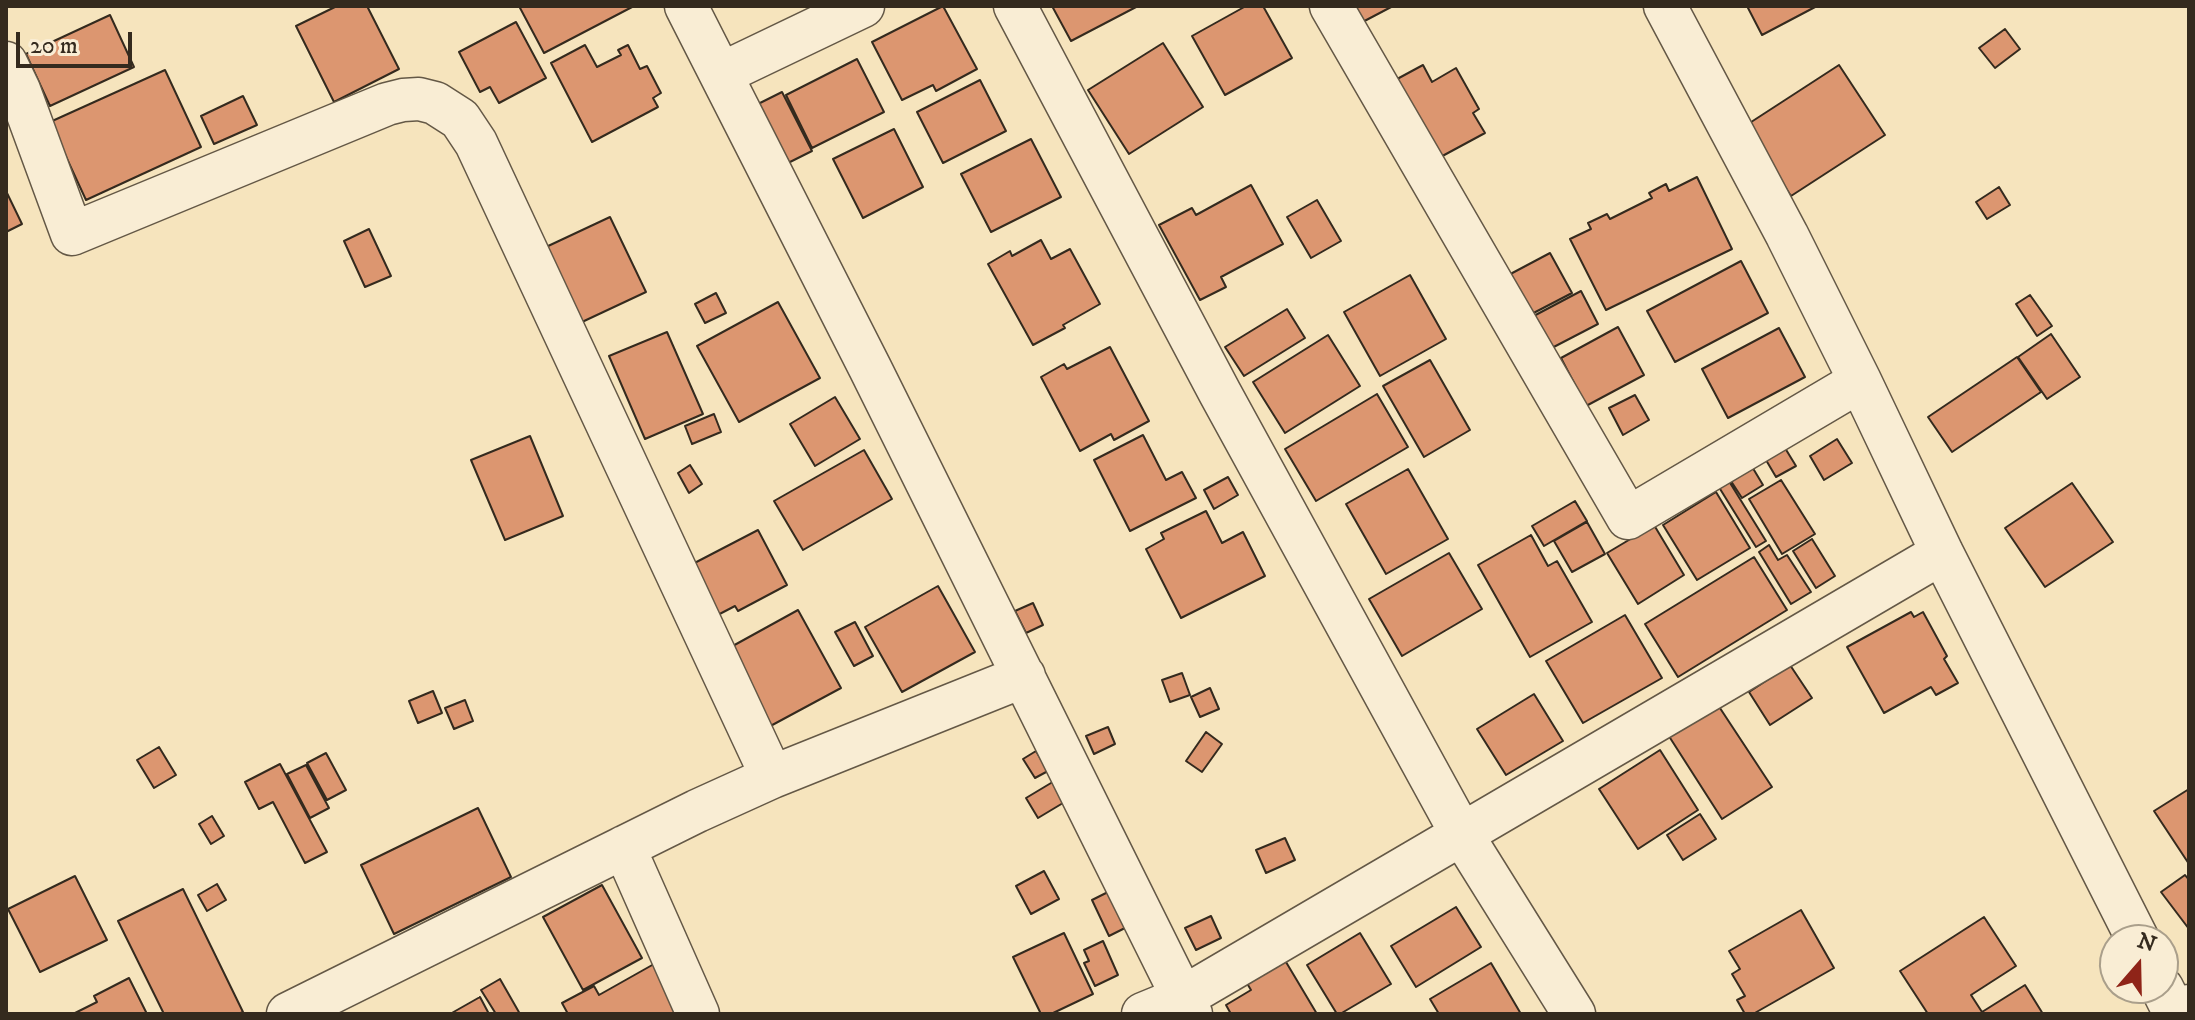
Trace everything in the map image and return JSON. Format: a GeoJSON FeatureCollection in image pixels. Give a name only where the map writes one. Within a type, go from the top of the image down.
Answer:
{"type":"FeatureCollection","features":[{"type":"Feature","properties":{"kind":"street"},"geometry":{"type":"LineString","coordinates":[[686,6],[1024,676],[1186,1006]]}},
{"type":"Feature","properties":{"kind":"street"},"geometry":{"type":"LineString","coordinates":[[721,74],[863,6]]}},
{"type":"Feature","properties":{"kind":"street"},"geometry":{"type":"LineString","coordinates":[[1015,6],[1220,393],[1461,833],[1574,1014]]}},
{"type":"Feature","properties":{"kind":"street"},"geometry":{"type":"LineString","coordinates":[[1331,6],[1628,518],[1860,381]]}},
{"type":"Feature","properties":{"kind":"street"},"geometry":{"type":"LineString","coordinates":[[1665,6],[1787,235],[1942,553],[2130,924]]}},
{"type":"Feature","properties":{"kind":"street"},"geometry":{"type":"LineString","coordinates":[[10,83],[72,234],[387,104],[419,99],[435,103],[460,119],[476,143],[772,777]]}},
{"type":"Feature","properties":{"kind":"street"},"geometry":{"type":"LineString","coordinates":[[1143,1014],[1186,1006],[1461,833],[1942,553]]}},
{"type":"Feature","properties":{"kind":"street"},"geometry":{"type":"LineString","coordinates":[[288,1014],[697,811],[772,777],[1024,676]]}},
{"type":"Feature","properties":{"kind":"street"},"geometry":{"type":"LineString","coordinates":[[624,847],[698,1014]]}},
{"type":"Feature","properties":{"kind":"street"},"geometry":{"type":"LineString","coordinates":[[2178,1014],[2189,1007]]}},
{"type":"Feature","properties":{"kind":"building"},"geometry":{"type":"Polygon","coordinates":[[[337,6],[367,6],[399,69],[334,102],[296,26],[337,6]]]}},
{"type":"Feature","properties":{"kind":"building"},"geometry":{"type":"Polygon","coordinates":[[[519,6],[634,6],[544,53],[519,6]]]}},
{"type":"Feature","properties":{"kind":"building"},"geometry":{"type":"Polygon","coordinates":[[[943,6],[977,69],[936,91],[933,85],[902,100],[872,42],[943,6]]]}},
{"type":"Feature","properties":{"kind":"building"},"geometry":{"type":"Polygon","coordinates":[[[1052,6],[1138,6],[1071,41],[1052,6]]]}},
{"type":"Feature","properties":{"kind":"building"},"geometry":{"type":"Polygon","coordinates":[[[1246,6],[1263,6],[1292,58],[1225,95],[1192,36],[1246,6]]]}},
{"type":"Feature","properties":{"kind":"building"},"geometry":{"type":"Polygon","coordinates":[[[1344,6],[1393,6],[1355,26],[1344,6]]]}},
{"type":"Feature","properties":{"kind":"building"},"geometry":{"type":"Polygon","coordinates":[[[1747,6],[1817,6],[1762,35],[1747,6]]]}},
{"type":"Feature","properties":{"kind":"building"},"geometry":{"type":"Polygon","coordinates":[[[110,15],[134,67],[50,106],[26,54],[110,15]]]}},
{"type":"Feature","properties":{"kind":"building"},"geometry":{"type":"Polygon","coordinates":[[[516,22],[546,78],[499,103],[490,87],[480,92],[459,52],[516,22]]]}},
{"type":"Feature","properties":{"kind":"building"},"geometry":{"type":"Polygon","coordinates":[[[2005,29],[2020,49],[1995,68],[1979,48],[2005,29]]]}},
{"type":"Feature","properties":{"kind":"building"},"geometry":{"type":"Polygon","coordinates":[[[1163,43],[1203,107],[1129,154],[1088,90],[1163,43]]]}},
{"type":"Feature","properties":{"kind":"building"},"geometry":{"type":"Polygon","coordinates":[[[585,45],[597,67],[621,55],[618,50],[628,45],[640,69],[647,66],[661,93],[653,98],[658,107],[592,142],[551,63],[585,45]]]}},
{"type":"Feature","properties":{"kind":"building"},"geometry":{"type":"Polygon","coordinates":[[[857,59],[884,112],[812,148],[786,95],[857,59]]]}},
{"type":"Feature","properties":{"kind":"building"},"geometry":{"type":"Polygon","coordinates":[[[1423,65],[1432,82],[1456,68],[1479,109],[1473,113],[1485,133],[1435,160],[1386,85],[1423,65]]]}},
{"type":"Feature","properties":{"kind":"building"},"geometry":{"type":"Polygon","coordinates":[[[1839,65],[1885,135],[1791,196],[1745,126],[1839,65]]]}},
{"type":"Feature","properties":{"kind":"building"},"geometry":{"type":"Polygon","coordinates":[[[165,70],[201,147],[86,200],[50,122],[165,70]]]}},
{"type":"Feature","properties":{"kind":"building"},"geometry":{"type":"Polygon","coordinates":[[[980,80],[1006,131],[943,163],[917,112],[980,80]]]}},
{"type":"Feature","properties":{"kind":"building"},"geometry":{"type":"Polygon","coordinates":[[[782,92],[812,151],[778,168],[748,109],[782,92]]]}},
{"type":"Feature","properties":{"kind":"building"},"geometry":{"type":"Polygon","coordinates":[[[243,96],[257,125],[214,144],[201,116],[243,96]]]}},
{"type":"Feature","properties":{"kind":"building"},"geometry":{"type":"Polygon","coordinates":[[[894,129],[923,187],[863,218],[833,159],[894,129]]]}},
{"type":"Feature","properties":{"kind":"building"},"geometry":{"type":"Polygon","coordinates":[[[1031,139],[1061,197],[991,232],[961,174],[1031,139]]]}},
{"type":"Feature","properties":{"kind":"building"},"geometry":{"type":"Polygon","coordinates":[[[1697,177],[1732,249],[1606,310],[1570,239],[1591,229],[1588,223],[1607,214],[1610,219],[1652,198],[1649,193],[1666,184],[1669,191],[1697,177]]]}},
{"type":"Feature","properties":{"kind":"building"},"geometry":{"type":"Polygon","coordinates":[[[1251,185],[1283,244],[1221,277],[1226,287],[1200,300],[1159,225],[1192,208],[1196,215],[1251,185]]]}},
{"type":"Feature","properties":{"kind":"building"},"geometry":{"type":"Polygon","coordinates":[[[1999,187],[2010,205],[1987,219],[1976,202],[1999,187]]]}},
{"type":"Feature","properties":{"kind":"building"},"geometry":{"type":"Polygon","coordinates":[[[6,191],[22,224],[6,232],[6,191]]]}},
{"type":"Feature","properties":{"kind":"building"},"geometry":{"type":"Polygon","coordinates":[[[1317,200],[1341,241],[1311,258],[1287,217],[1317,200]]]}},
{"type":"Feature","properties":{"kind":"building"},"geometry":{"type":"Polygon","coordinates":[[[610,217],[646,292],[582,322],[546,247],[610,217]]]}},
{"type":"Feature","properties":{"kind":"building"},"geometry":{"type":"Polygon","coordinates":[[[369,229],[391,276],[365,287],[344,241],[369,229]]]}},
{"type":"Feature","properties":{"kind":"building"},"geometry":{"type":"Polygon","coordinates":[[[1041,240],[1051,259],[1070,249],[1100,304],[1033,345],[988,264],[1010,251],[1012,256],[1041,240]]]}},
{"type":"Feature","properties":{"kind":"building"},"geometry":{"type":"Polygon","coordinates":[[[1550,253],[1572,293],[1522,319],[1501,279],[1550,253]]]}},
{"type":"Feature","properties":{"kind":"building"},"geometry":{"type":"Polygon","coordinates":[[[1741,261],[1768,313],[1675,362],[1647,311],[1741,261]]]}},
{"type":"Feature","properties":{"kind":"building"},"geometry":{"type":"Polygon","coordinates":[[[1410,275],[1446,339],[1380,376],[1344,312],[1410,275]]]}},
{"type":"Feature","properties":{"kind":"building"},"geometry":{"type":"Polygon","coordinates":[[[1581,291],[1598,324],[1546,351],[1528,319],[1581,291]]]}},
{"type":"Feature","properties":{"kind":"building"},"geometry":{"type":"Polygon","coordinates":[[[716,293],[726,313],[705,323],[695,304],[716,293]]]}},
{"type":"Feature","properties":{"kind":"building"},"geometry":{"type":"Polygon","coordinates":[[[2030,295],[2052,326],[2037,336],[2016,304],[2030,295]]]}},
{"type":"Feature","properties":{"kind":"building"},"geometry":{"type":"Polygon","coordinates":[[[778,302],[820,378],[739,422],[697,346],[778,302]]]}},
{"type":"Feature","properties":{"kind":"building"},"geometry":{"type":"Polygon","coordinates":[[[1287,309],[1305,338],[1244,376],[1225,347],[1287,309]]]}},
{"type":"Feature","properties":{"kind":"building"},"geometry":{"type":"Polygon","coordinates":[[[1618,327],[1644,375],[1586,406],[1561,358],[1618,327]]]}},
{"type":"Feature","properties":{"kind":"building"},"geometry":{"type":"Polygon","coordinates":[[[1779,328],[1805,377],[1728,418],[1702,369],[1779,328]]]}},
{"type":"Feature","properties":{"kind":"building"},"geometry":{"type":"Polygon","coordinates":[[[667,332],[703,414],[645,439],[609,356],[667,332]]]}},
{"type":"Feature","properties":{"kind":"building"},"geometry":{"type":"Polygon","coordinates":[[[2051,334],[2080,377],[2047,399],[2018,357],[2051,334]]]}},
{"type":"Feature","properties":{"kind":"building"},"geometry":{"type":"Polygon","coordinates":[[[1328,335],[1360,386],[1285,433],[1253,382],[1328,335]]]}},
{"type":"Feature","properties":{"kind":"building"},"geometry":{"type":"Polygon","coordinates":[[[1110,347],[1149,421],[1114,440],[1111,434],[1080,451],[1041,377],[1064,364],[1067,369],[1110,347]]]}},
{"type":"Feature","properties":{"kind":"building"},"geometry":{"type":"Polygon","coordinates":[[[2017,357],[2041,392],[1952,452],[1928,417],[2017,357]]]}},
{"type":"Feature","properties":{"kind":"building"},"geometry":{"type":"Polygon","coordinates":[[[1430,360],[1470,430],[1424,457],[1383,386],[1430,360]]]}},
{"type":"Feature","properties":{"kind":"building"},"geometry":{"type":"Polygon","coordinates":[[[1377,394],[1408,447],[1316,501],[1285,449],[1377,394]]]}},
{"type":"Feature","properties":{"kind":"building"},"geometry":{"type":"Polygon","coordinates":[[[1635,395],[1649,420],[1623,435],[1609,408],[1635,395]]]}},
{"type":"Feature","properties":{"kind":"building"},"geometry":{"type":"Polygon","coordinates":[[[835,397],[860,439],[815,466],[790,424],[835,397]]]}},
{"type":"Feature","properties":{"kind":"building"},"geometry":{"type":"Polygon","coordinates":[[[714,414],[721,432],[692,444],[685,426],[714,414]]]}},
{"type":"Feature","properties":{"kind":"building"},"geometry":{"type":"Polygon","coordinates":[[[1143,435],[1166,480],[1182,472],[1196,498],[1130,531],[1094,460],[1143,435]]]}},
{"type":"Feature","properties":{"kind":"building"},"geometry":{"type":"Polygon","coordinates":[[[530,436],[563,516],[505,540],[471,460],[530,436]]]}},
{"type":"Feature","properties":{"kind":"building"},"geometry":{"type":"Polygon","coordinates":[[[1837,439],[1852,463],[1824,480],[1810,456],[1837,439]]]}},
{"type":"Feature","properties":{"kind":"building"},"geometry":{"type":"Polygon","coordinates":[[[1785,448],[1796,466],[1776,477],[1766,460],[1785,448]]]}},
{"type":"Feature","properties":{"kind":"building"},"geometry":{"type":"Polygon","coordinates":[[[864,450],[892,499],[803,550],[774,501],[864,450]]]}},
{"type":"Feature","properties":{"kind":"building"},"geometry":{"type":"Polygon","coordinates":[[[690,465],[702,484],[689,493],[678,473],[690,465]]]}},
{"type":"Feature","properties":{"kind":"building"},"geometry":{"type":"Polygon","coordinates":[[[1751,465],[1763,485],[1742,498],[1729,478],[1751,465]]]}},
{"type":"Feature","properties":{"kind":"building"},"geometry":{"type":"Polygon","coordinates":[[[1408,469],[1448,539],[1386,574],[1346,504],[1408,469]]]}},
{"type":"Feature","properties":{"kind":"building"},"geometry":{"type":"Polygon","coordinates":[[[1228,477],[1238,495],[1214,509],[1204,490],[1228,477]]]}},
{"type":"Feature","properties":{"kind":"building"},"geometry":{"type":"Polygon","coordinates":[[[1727,478],[1766,541],[1756,547],[1717,484],[1727,478]]]}},
{"type":"Feature","properties":{"kind":"building"},"geometry":{"type":"Polygon","coordinates":[[[1781,480],[1815,534],[1782,554],[1749,499],[1781,480]]]}},
{"type":"Feature","properties":{"kind":"building"},"geometry":{"type":"Polygon","coordinates":[[[2072,483],[2113,542],[2045,587],[2005,528],[2072,483]]]}},
{"type":"Feature","properties":{"kind":"building"},"geometry":{"type":"Polygon","coordinates":[[[1716,492],[1750,548],[1697,580],[1663,525],[1716,492]]]}},
{"type":"Feature","properties":{"kind":"building"},"geometry":{"type":"Polygon","coordinates":[[[1575,501],[1587,521],[1544,546],[1532,526],[1575,501]]]}},
{"type":"Feature","properties":{"kind":"building"},"geometry":{"type":"Polygon","coordinates":[[[1206,511],[1222,543],[1243,532],[1265,576],[1181,618],[1146,549],[1164,539],[1161,533],[1206,511]]]}},
{"type":"Feature","properties":{"kind":"building"},"geometry":{"type":"Polygon","coordinates":[[[1587,522],[1605,554],[1572,572],[1554,541],[1587,522]]]}},
{"type":"Feature","properties":{"kind":"building"},"geometry":{"type":"Polygon","coordinates":[[[1654,525],[1684,575],[1638,604],[1607,553],[1654,525]]]}},
{"type":"Feature","properties":{"kind":"building"},"geometry":{"type":"Polygon","coordinates":[[[758,530],[787,585],[738,611],[735,606],[710,619],[683,569],[758,530]]]}},
{"type":"Feature","properties":{"kind":"building"},"geometry":{"type":"Polygon","coordinates":[[[1531,535],[1548,566],[1557,561],[1592,622],[1530,657],[1478,565],[1531,535]]]}},
{"type":"Feature","properties":{"kind":"building"},"geometry":{"type":"Polygon","coordinates":[[[1812,539],[1835,576],[1816,588],[1793,551],[1812,539]]]}},
{"type":"Feature","properties":{"kind":"building"},"geometry":{"type":"Polygon","coordinates":[[[1769,545],[1778,560],[1787,555],[1811,592],[1791,604],[1759,552],[1769,545]]]}},
{"type":"Feature","properties":{"kind":"building"},"geometry":{"type":"Polygon","coordinates":[[[1449,553],[1482,609],[1402,656],[1369,599],[1449,553]]]}},
{"type":"Feature","properties":{"kind":"building"},"geometry":{"type":"Polygon","coordinates":[[[1754,557],[1787,610],[1678,677],[1645,624],[1754,557]]]}},
{"type":"Feature","properties":{"kind":"building"},"geometry":{"type":"Polygon","coordinates":[[[938,586],[975,652],[902,692],[865,627],[938,586]]]}},
{"type":"Feature","properties":{"kind":"building"},"geometry":{"type":"Polygon","coordinates":[[[1033,603],[1043,625],[1026,633],[1015,611],[1033,603]]]}},
{"type":"Feature","properties":{"kind":"building"},"geometry":{"type":"Polygon","coordinates":[[[798,610],[841,688],[763,730],[720,653],[798,610]]]}},
{"type":"Feature","properties":{"kind":"building"},"geometry":{"type":"Polygon","coordinates":[[[1911,612],[1914,617],[1923,612],[1958,683],[1936,695],[1931,687],[1884,713],[1847,647],[1911,612]]]}},
{"type":"Feature","properties":{"kind":"building"},"geometry":{"type":"Polygon","coordinates":[[[1625,615],[1662,678],[1583,723],[1546,661],[1625,615]]]}},
{"type":"Feature","properties":{"kind":"building"},"geometry":{"type":"Polygon","coordinates":[[[855,622],[873,656],[854,666],[835,632],[855,622]]]}},
{"type":"Feature","properties":{"kind":"building"},"geometry":{"type":"Polygon","coordinates":[[[1790,665],[1812,698],[1770,725],[1749,692],[1790,665]]]}},
{"type":"Feature","properties":{"kind":"building"},"geometry":{"type":"Polygon","coordinates":[[[1182,673],[1190,695],[1170,702],[1162,680],[1182,673]]]}},
{"type":"Feature","properties":{"kind":"building"},"geometry":{"type":"Polygon","coordinates":[[[1210,688],[1219,709],[1200,717],[1191,697],[1210,688]]]}},
{"type":"Feature","properties":{"kind":"building"},"geometry":{"type":"Polygon","coordinates":[[[433,691],[442,713],[418,723],[409,701],[433,691]]]}},
{"type":"Feature","properties":{"kind":"building"},"geometry":{"type":"Polygon","coordinates":[[[1534,694],[1563,741],[1506,775],[1477,729],[1534,694]]]}},
{"type":"Feature","properties":{"kind":"building"},"geometry":{"type":"Polygon","coordinates":[[[1714,699],[1772,787],[1722,819],[1665,730],[1714,699]]]}},
{"type":"Feature","properties":{"kind":"building"},"geometry":{"type":"Polygon","coordinates":[[[465,700],[473,721],[454,729],[445,708],[465,700]]]}},
{"type":"Feature","properties":{"kind":"building"},"geometry":{"type":"Polygon","coordinates":[[[1108,727],[1115,744],[1094,754],[1086,736],[1108,727]]]}},
{"type":"Feature","properties":{"kind":"building"},"geometry":{"type":"Polygon","coordinates":[[[1206,732],[1222,744],[1202,772],[1186,761],[1206,732]]]}},
{"type":"Feature","properties":{"kind":"building"},"geometry":{"type":"Polygon","coordinates":[[[159,747],[176,775],[154,788],[137,760],[159,747]]]}},
{"type":"Feature","properties":{"kind":"building"},"geometry":{"type":"Polygon","coordinates":[[[1660,750],[1698,810],[1638,849],[1599,789],[1660,750]]]}},
{"type":"Feature","properties":{"kind":"building"},"geometry":{"type":"Polygon","coordinates":[[[1036,751],[1048,771],[1035,778],[1023,759],[1036,751]]]}},
{"type":"Feature","properties":{"kind":"building"},"geometry":{"type":"Polygon","coordinates":[[[326,753],[346,790],[327,800],[307,763],[326,753]]]}},
{"type":"Feature","properties":{"kind":"building"},"geometry":{"type":"Polygon","coordinates":[[[280,764],[327,852],[305,863],[273,802],[259,809],[245,782],[280,764]]]}},
{"type":"Feature","properties":{"kind":"building"},"geometry":{"type":"Polygon","coordinates":[[[306,765],[329,808],[310,818],[287,774],[306,765]]]}},
{"type":"Feature","properties":{"kind":"building"},"geometry":{"type":"Polygon","coordinates":[[[1056,780],[1068,800],[1038,818],[1026,798],[1056,780]]]}},
{"type":"Feature","properties":{"kind":"building"},"geometry":{"type":"Polygon","coordinates":[[[2189,789],[2189,864],[2154,811],[2189,789]]]}},
{"type":"Feature","properties":{"kind":"building"},"geometry":{"type":"Polygon","coordinates":[[[478,808],[511,877],[394,934],[361,865],[478,808]]]}},
{"type":"Feature","properties":{"kind":"building"},"geometry":{"type":"Polygon","coordinates":[[[1700,814],[1716,839],[1683,860],[1667,835],[1700,814]]]}},
{"type":"Feature","properties":{"kind":"building"},"geometry":{"type":"Polygon","coordinates":[[[212,816],[224,836],[211,844],[199,824],[212,816]]]}},
{"type":"Feature","properties":{"kind":"building"},"geometry":{"type":"Polygon","coordinates":[[[1285,838],[1295,860],[1266,873],[1256,850],[1285,838]]]}},
{"type":"Feature","properties":{"kind":"building"},"geometry":{"type":"Polygon","coordinates":[[[1044,871],[1059,899],[1031,914],[1016,886],[1044,871]]]}},
{"type":"Feature","properties":{"kind":"building"},"geometry":{"type":"Polygon","coordinates":[[[2185,875],[2189,880],[2189,929],[2161,892],[2185,875]]]}},
{"type":"Feature","properties":{"kind":"building"},"geometry":{"type":"Polygon","coordinates":[[[75,876],[107,940],[40,972],[8,909],[75,876]]]}},
{"type":"Feature","properties":{"kind":"building"},"geometry":{"type":"Polygon","coordinates":[[[217,884],[226,900],[207,911],[198,895],[217,884]]]}},
{"type":"Feature","properties":{"kind":"building"},"geometry":{"type":"Polygon","coordinates":[[[602,885],[642,958],[583,990],[543,917],[602,885]]]}},
{"type":"Feature","properties":{"kind":"building"},"geometry":{"type":"Polygon","coordinates":[[[183,889],[243,1012],[164,1014],[118,921],[183,889]]]}},
{"type":"Feature","properties":{"kind":"building"},"geometry":{"type":"Polygon","coordinates":[[[1110,891],[1127,927],[1109,936],[1092,900],[1110,891]]]}},
{"type":"Feature","properties":{"kind":"building"},"geometry":{"type":"Polygon","coordinates":[[[1456,907],[1481,947],[1416,987],[1391,946],[1456,907]]]}},
{"type":"Feature","properties":{"kind":"building"},"geometry":{"type":"Polygon","coordinates":[[[1801,910],[1834,968],[1753,1014],[1745,1014],[1737,1000],[1745,996],[1732,974],[1740,969],[1729,951],[1801,910]]]}},
{"type":"Feature","properties":{"kind":"building"},"geometry":{"type":"Polygon","coordinates":[[[1211,916],[1221,938],[1196,950],[1185,928],[1211,916]]]}},
{"type":"Feature","properties":{"kind":"building"},"geometry":{"type":"Polygon","coordinates":[[[1984,917],[2016,966],[1971,995],[1982,1012],[2025,985],[2043,1014],[1928,1014],[1900,971],[1984,917]]]}},
{"type":"Feature","properties":{"kind":"building"},"geometry":{"type":"Polygon","coordinates":[[[1064,933],[1093,994],[1051,1014],[1041,1014],[1013,957],[1064,933]]]}},
{"type":"Feature","properties":{"kind":"building"},"geometry":{"type":"Polygon","coordinates":[[[1360,933],[1391,984],[1337,1014],[1307,965],[1360,933]]]}},
{"type":"Feature","properties":{"kind":"building"},"geometry":{"type":"Polygon","coordinates":[[[1103,941],[1118,975],[1095,986],[1084,963],[1089,961],[1084,950],[1103,941]]]}},
{"type":"Feature","properties":{"kind":"building"},"geometry":{"type":"Polygon","coordinates":[[[1283,957],[1317,1014],[1231,1014],[1226,1005],[1251,990],[1245,980],[1283,957]]]}},
{"type":"Feature","properties":{"kind":"building"},"geometry":{"type":"Polygon","coordinates":[[[1491,963],[1521,1014],[1439,1014],[1430,999],[1491,963]]]}},
{"type":"Feature","properties":{"kind":"building"},"geometry":{"type":"Polygon","coordinates":[[[654,964],[681,1014],[568,1014],[562,1003],[594,986],[599,995],[654,964]]]}},
{"type":"Feature","properties":{"kind":"building"},"geometry":{"type":"Polygon","coordinates":[[[129,978],[147,1014],[73,1014],[97,1002],[94,996],[129,978]]]}},
{"type":"Feature","properties":{"kind":"building"},"geometry":{"type":"Polygon","coordinates":[[[500,979],[520,1014],[496,1014],[481,990],[500,979]]]}},
{"type":"Feature","properties":{"kind":"building"},"geometry":{"type":"Polygon","coordinates":[[[480,997],[489,1014],[450,1014],[480,997]]]}}]}
